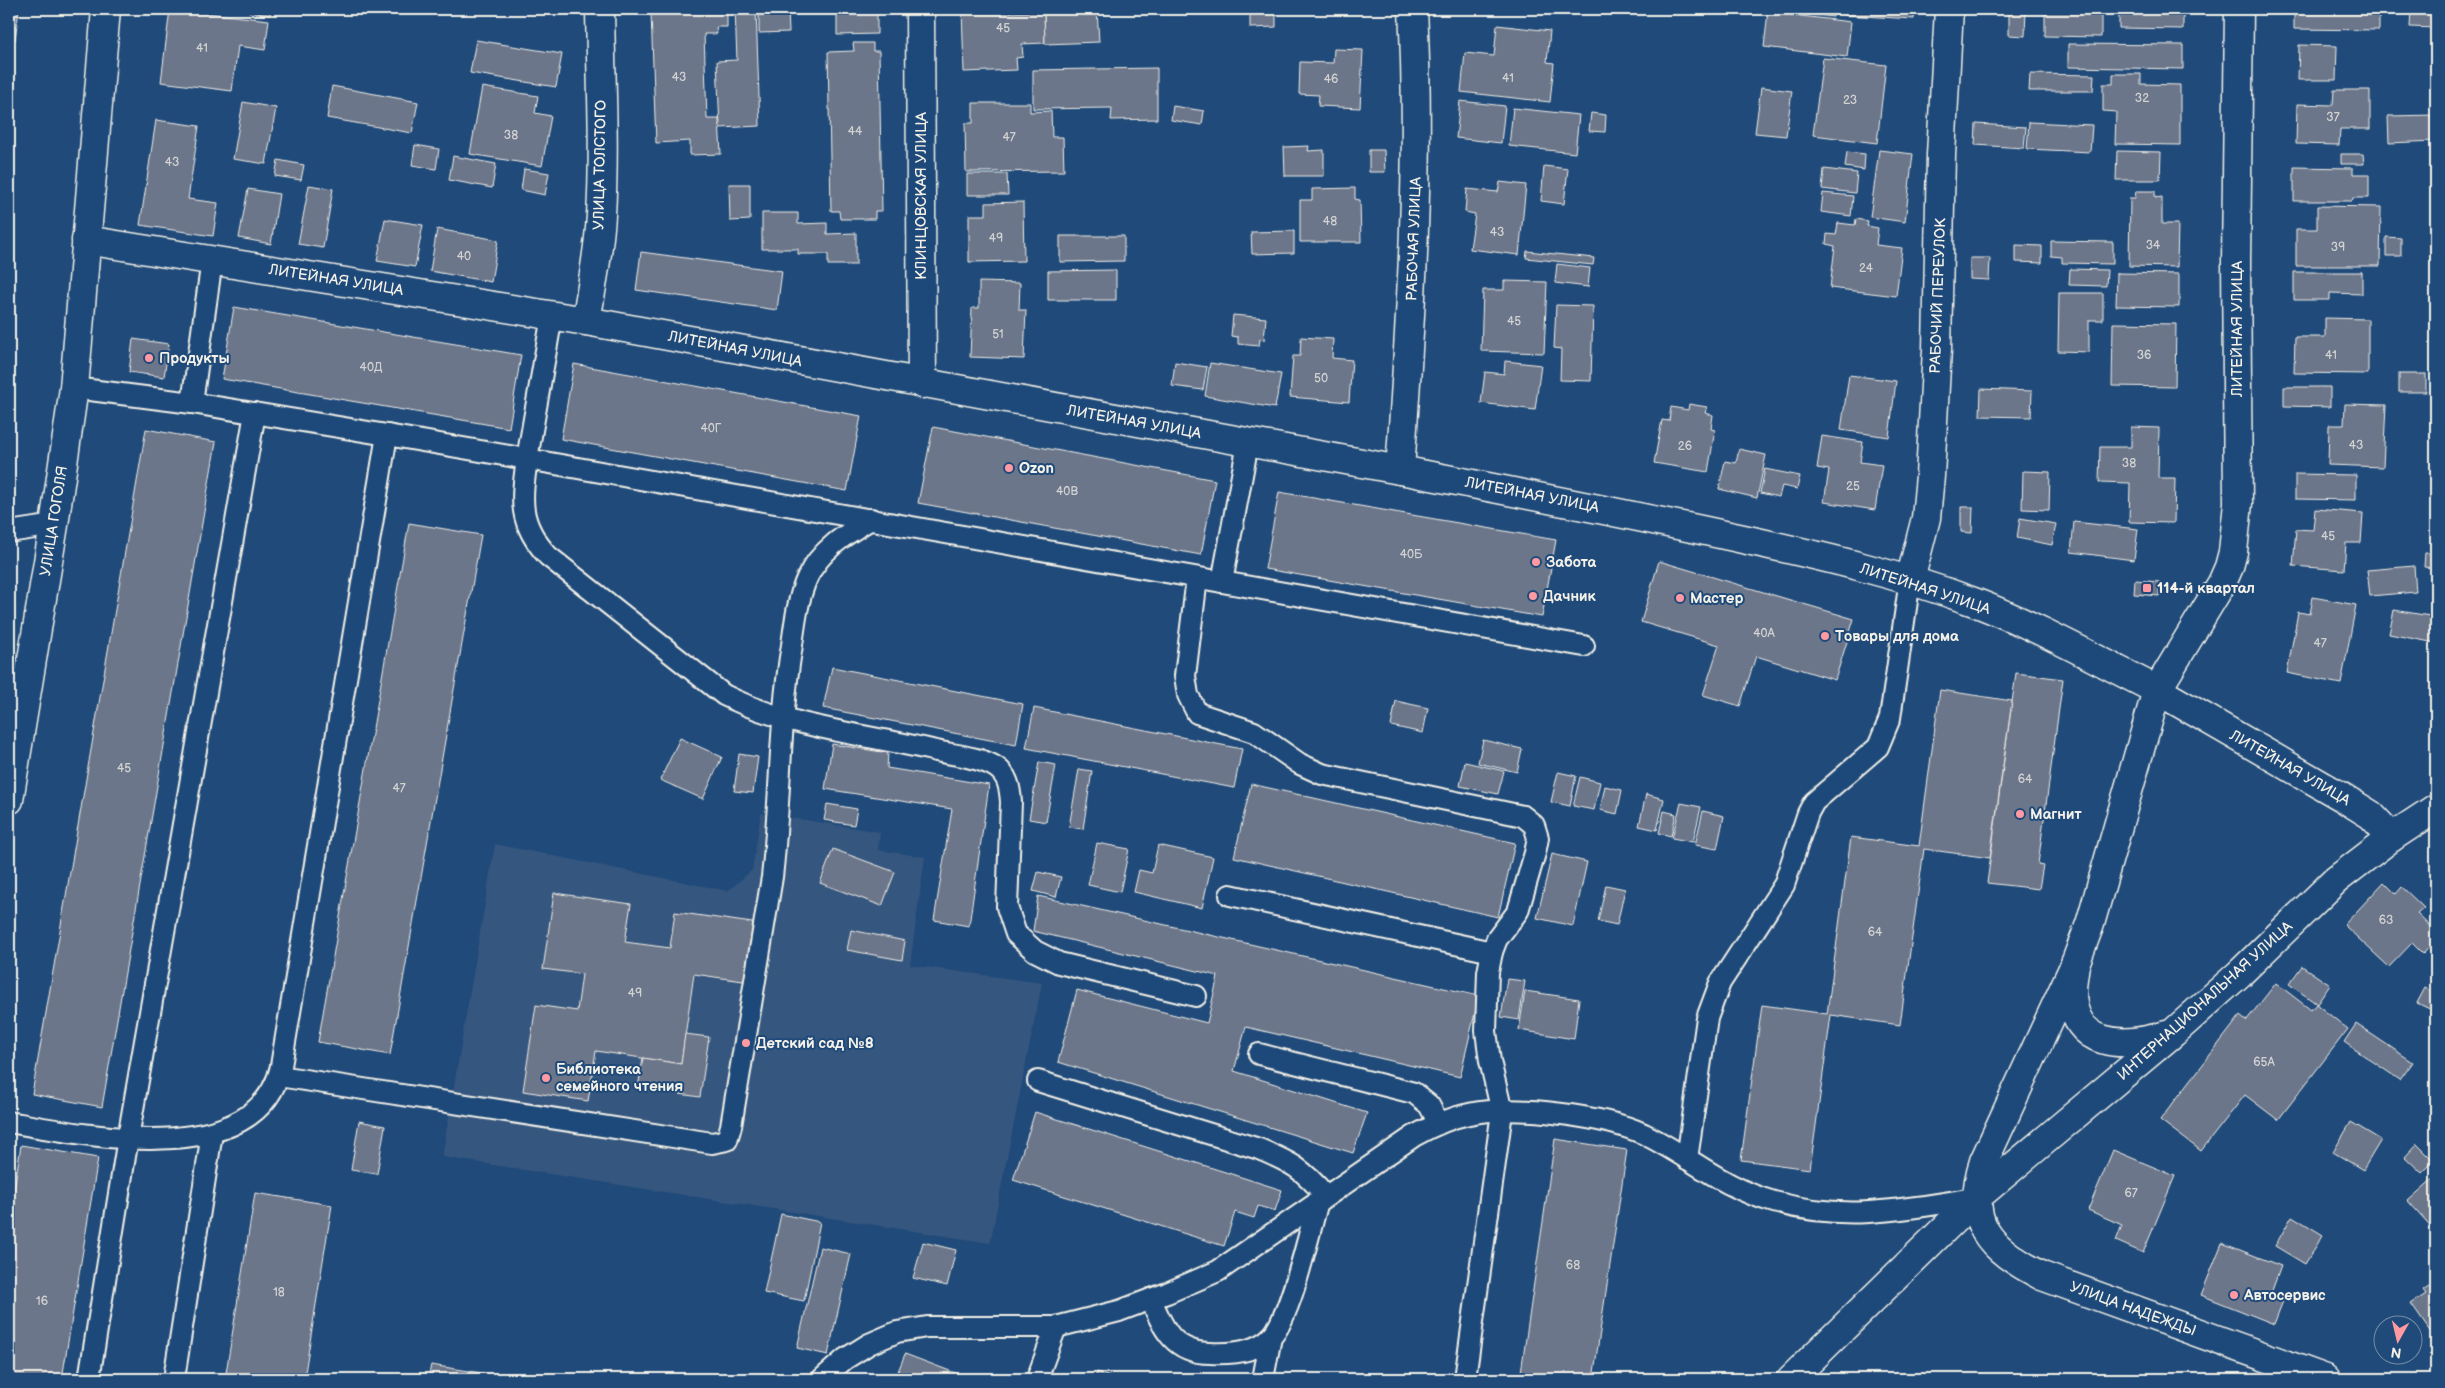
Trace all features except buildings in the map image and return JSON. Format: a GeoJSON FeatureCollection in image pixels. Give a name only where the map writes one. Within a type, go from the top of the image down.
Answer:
{"type":"FeatureCollection","features":[{"type":"Feature","properties":{"kind":"street","name":"УЛИЦА ГОГОЛЯ"},"geometry":{"type":"LineString","coordinates":[[9,800],[54,525],[74,388],[106,9]]}},
{"type":"Feature","properties":{"kind":"street","name":"УЛИЦА ТОЛСТОГО"},"geometry":{"type":"LineString","coordinates":[[586,321],[598,252],[601,207],[600,9]]}},
{"type":"Feature","properties":{"kind":"street","name":"КЛИНЦОВСКАЯ УЛИЦА"},"geometry":{"type":"LineString","coordinates":[[920,9],[922,384]]}},
{"type":"Feature","properties":{"kind":"street","name":"РАБОЧАЯ УЛИЦА"},"geometry":{"type":"LineString","coordinates":[[1400,470],[1412,304],[1416,204],[1413,9]]}},
{"type":"Feature","properties":{"kind":"street","name":"РАБОЧИЙ ПЕРЕУЛОК"},"geometry":{"type":"LineString","coordinates":[[1910,580],[1926,518],[1930,476],[1937,349],[1941,155],[1949,9]]}},
{"type":"Feature","properties":{"kind":"street","name":"ЛИТЕЙНАЯ УЛИЦА"},"geometry":{"type":"LineString","coordinates":[[2157,690],[2222,583],[2233,552],[2235,536],[2238,503],[2236,262],[2239,9]]}},
{"type":"Feature","properties":{"kind":"street","name":"ЛИТЕЙНАЯ УЛИЦА"},"geometry":{"type":"LineString","coordinates":[[86,240],[586,321],[1400,470],[1635,515],[1827,558],[1910,580],[1983,606],[2041,632],[2157,690],[2342,797],[2371,815],[2392,837]]}},
{"type":"Feature","properties":{"kind":"street"},"geometry":{"type":"LineString","coordinates":[[1976,1198],[1977,1183],[1994,1136],[2075,964],[2102,885],[2157,690]]}},
{"type":"Feature","properties":{"kind":"street","name":"ИНТЕРНАЦИОНАЛЬНАЯ УЛИЦА"},"geometry":{"type":"LineString","coordinates":[[1791,1379],[1976,1198],[2173,1033],[2239,974],[2336,880],[2392,837],[2436,808]]}},
{"type":"Feature","properties":{"kind":"street"},"geometry":{"type":"LineString","coordinates":[[2075,964],[2072,991],[2074,1006],[2079,1021],[2091,1034],[2105,1041],[2132,1044],[2173,1033]]}},
{"type":"Feature","properties":{"kind":"street","name":"УЛИЦА НАДЕЖДЫ"},"geometry":{"type":"LineString","coordinates":[[1976,1198],[1979,1218],[1986,1235],[1999,1249],[2042,1276],[2326,1379]]}},
{"type":"Feature","properties":{"kind":"lane"},"geometry":{"type":"LineString","coordinates":[[192,403],[212,260]]}},
{"type":"Feature","properties":{"kind":"lane"},"geometry":{"type":"LineString","coordinates":[[552,316],[522,505],[525,521],[535,542],[548,556],[724,695],[748,707],[782,719],[905,743],[994,766],[1004,775],[1010,786],[1008,907],[1016,934],[1035,951],[1059,963],[1196,996]]}},
{"type":"Feature","properties":{"kind":"lane"},"geometry":{"type":"LineString","coordinates":[[74,388],[192,403],[387,434],[1584,646]]}},
{"type":"Feature","properties":{"kind":"lane"},"geometry":{"type":"LineString","coordinates":[[89,1379],[128,1138],[255,413]]}},
{"type":"Feature","properties":{"kind":"lane"},"geometry":{"type":"LineString","coordinates":[[9,1122],[88,1136],[173,1139],[212,1132],[236,1123],[259,1109],[268,1100],[279,1076],[387,434]]}},
{"type":"Feature","properties":{"kind":"lane"},"geometry":{"type":"LineString","coordinates":[[1222,582],[1248,443]]}},
{"type":"Feature","properties":{"kind":"lane"},"geometry":{"type":"LineString","coordinates":[[279,1076],[712,1143],[727,1140],[731,1126],[772,876],[777,835],[782,719],[786,677],[798,605],[807,577],[824,553],[846,534],[871,519]]}},
{"type":"Feature","properties":{"kind":"lane"},"geometry":{"type":"LineString","coordinates":[[9,532],[54,525]]}},
{"type":"Feature","properties":{"kind":"lane"},"geometry":{"type":"LineString","coordinates":[[1197,578],[1185,676],[1188,695],[1197,713],[1254,732],[1300,764],[1322,774],[1523,816],[1534,825],[1538,838],[1518,911],[1497,939],[1488,972],[1486,1031],[1490,1061],[1502,1112],[1465,1379]]}},
{"type":"Feature","properties":{"kind":"lane"},"geometry":{"type":"LineString","coordinates":[[1688,1159],[1707,1018],[1712,1000],[1720,983],[1784,884],[1808,813],[1814,802],[1867,758],[1878,747],[1885,734],[1890,718],[1910,580]]}},
{"type":"Feature","properties":{"kind":"lane"},"geometry":{"type":"LineString","coordinates":[[1230,895],[1492,952]]}},
{"type":"Feature","properties":{"kind":"lane"},"geometry":{"type":"LineString","coordinates":[[1259,1054],[1414,1093],[1429,1105],[1438,1122]]}},
{"type":"Feature","properties":{"kind":"lane"},"geometry":{"type":"LineString","coordinates":[[1038,1081],[1258,1149],[1286,1160],[1306,1173],[1322,1198]]}},
{"type":"Feature","properties":{"kind":"lane"},"geometry":{"type":"LineString","coordinates":[[822,1379],[845,1359],[868,1344],[897,1332],[927,1326],[1056,1327],[1119,1311],[1151,1299],[1218,1271],[1322,1198],[1438,1122],[1472,1113],[1502,1112],[1569,1116],[1608,1122],[1643,1134],[1688,1159],[1732,1187],[1754,1196],[1833,1212],[1885,1212],[1976,1198]]}},
{"type":"Feature","properties":{"kind":"lane"},"geometry":{"type":"LineString","coordinates":[[174,1379],[212,1132]]}},
{"type":"Feature","properties":{"kind":"lane"},"geometry":{"type":"LineString","coordinates":[[1151,1299],[1162,1325],[1177,1344],[1200,1353],[1222,1354],[1251,1349],[1271,1337],[1284,1319],[1322,1198]]}},
{"type":"Feature","properties":{"kind":"lane"},"geometry":{"type":"LineString","coordinates":[[1037,1379],[1056,1327]]}},
{"type":"Feature","properties":{"kind":"lane"},"geometry":{"type":"LineString","coordinates":[[1263,1379],[1271,1337]]}},
{"type":"Feature","properties":{"kind":"shaded area","name":"Детский сад №8"},"geometry":{"type":"Polygon","coordinates":[[[761,813],[880,832],[878,850],[925,857],[910,965],[1042,983],[990,1243],[442,1157],[495,844],[728,891],[752,870],[761,813]]]}},
{"type":"Feature","properties":{"kind":"place","name":"Продукты"},"geometry":{"type":"Point","coordinates":[149,358]}},
{"type":"Feature","properties":{"kind":"place","name":"Ozon"},"geometry":{"type":"Point","coordinates":[1009,468]}},
{"type":"Feature","properties":{"kind":"place","name":"Забота"},"geometry":{"type":"Point","coordinates":[1536,562]}},
{"type":"Feature","properties":{"kind":"place","name":"114-й квартал"},"geometry":{"type":"Point","coordinates":[2147,588]}},
{"type":"Feature","properties":{"kind":"place","name":"Дачник"},"geometry":{"type":"Point","coordinates":[1533,596]}},
{"type":"Feature","properties":{"kind":"place","name":"Мастер"},"geometry":{"type":"Point","coordinates":[1680,598]}},
{"type":"Feature","properties":{"kind":"place","name":"Товары для дома"},"geometry":{"type":"Point","coordinates":[1825,636]}},
{"type":"Feature","properties":{"kind":"place","name":"Магнит"},"geometry":{"type":"Point","coordinates":[2020,814]}},
{"type":"Feature","properties":{"kind":"place","name":"Детский сад №8"},"geometry":{"type":"Point","coordinates":[746,1043]}},
{"type":"Feature","properties":{"kind":"place","name":"Библиотека семейного чтения"},"geometry":{"type":"Point","coordinates":[546,1078]}},
{"type":"Feature","properties":{"kind":"place","name":"Автосервис"},"geometry":{"type":"Point","coordinates":[2234,1295]}}]}
